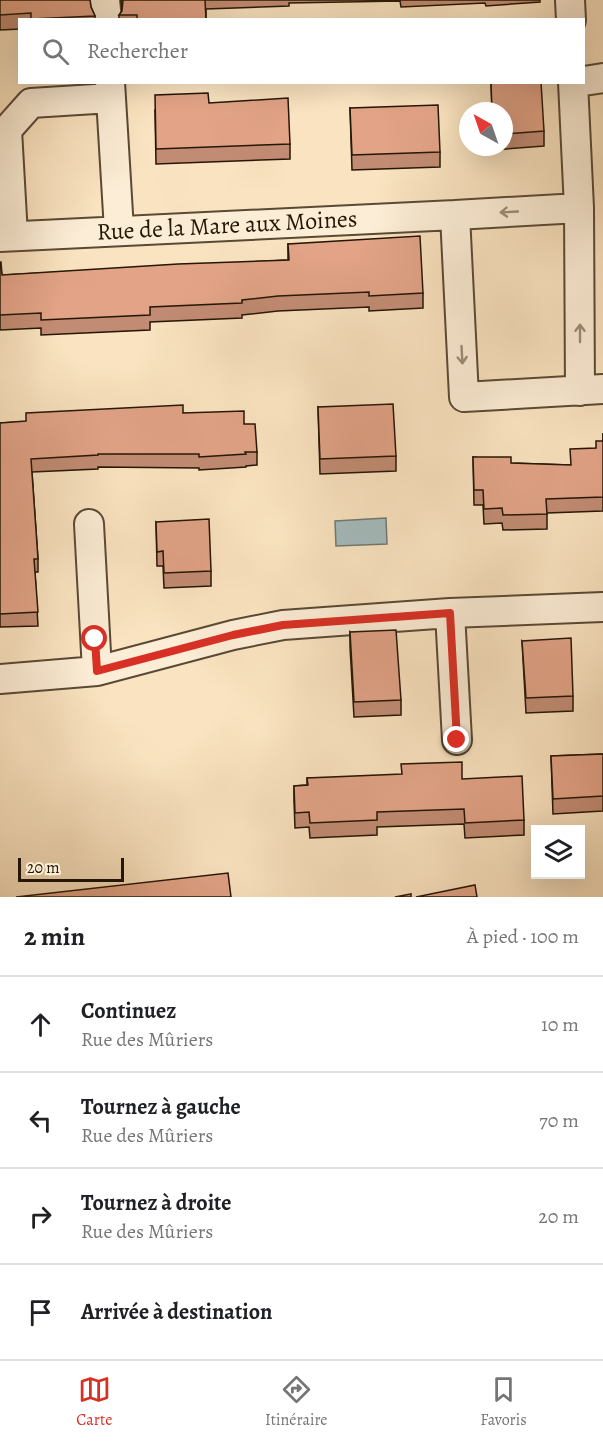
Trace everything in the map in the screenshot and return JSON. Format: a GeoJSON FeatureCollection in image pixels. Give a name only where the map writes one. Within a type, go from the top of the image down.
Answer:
{"type":"FeatureCollection","features":[{"type":"Feature","properties":{"kind":"street"},"geometry":{"type":"LineString","coordinates":[[105,0],[106,18]]}},
{"type":"Feature","properties":{"kind":"street"},"geometry":{"type":"LineString","coordinates":[[570,0],[571,18]]}},
{"type":"Feature","properties":{"kind":"street"},"geometry":{"type":"LineString","coordinates":[[585,81],[603,78]]}},
{"type":"Feature","properties":{"kind":"street"},"geometry":{"type":"LineString","coordinates":[[455,215],[464,397],[592,390],[573,84]]}},
{"type":"Feature","properties":{"kind":"street"},"geometry":{"type":"LineString","coordinates":[[6,236],[7,130],[31,103],[111,90],[119,230]]}},
{"type":"Feature","properties":{"kind":"street","name":"Rue de la Mare aux Moines"},"geometry":{"type":"LineString","coordinates":[[6,236],[579,208]]}},
{"type":"Feature","properties":{"kind":"street"},"geometry":{"type":"LineString","coordinates":[[89,524],[97,671]]}},
{"type":"Feature","properties":{"kind":"street"},"geometry":{"type":"LineString","coordinates":[[0,679],[97,671],[233,635],[283,625],[450,613],[603,607]]}},
{"type":"Feature","properties":{"kind":"street"},"geometry":{"type":"LineString","coordinates":[[450,613],[457,740]]}},
{"type":"Feature","properties":{"kind":"water"},"geometry":{"type":"Polygon","coordinates":[[[386,518],[387,544],[336,546],[335,521],[386,518]]]}},
{"type":"Feature","properties":{"kind":"building"},"geometry":{"type":"Polygon","coordinates":[[[0,0],[90,0],[95,16],[31,18],[31,13],[0,15],[0,0]]]}},
{"type":"Feature","properties":{"kind":"building"},"geometry":{"type":"Polygon","coordinates":[[[123,0],[205,0],[206,18],[137,18],[137,15],[119,15],[122,11],[123,0]]]}},
{"type":"Feature","properties":{"kind":"building"},"geometry":{"type":"Polygon","coordinates":[[[491,84],[541,84],[544,131],[513,133],[513,102],[492,102],[491,84]]]}},
{"type":"Feature","properties":{"kind":"building"},"geometry":{"type":"Polygon","coordinates":[[[208,93],[209,103],[288,98],[290,144],[156,149],[155,95],[208,93]]]}},
{"type":"Feature","properties":{"kind":"building"},"geometry":{"type":"Polygon","coordinates":[[[438,105],[440,152],[352,155],[350,108],[438,105]]]}},
{"type":"Feature","properties":{"kind":"building"},"geometry":{"type":"Polygon","coordinates":[[[420,236],[423,293],[369,296],[369,292],[278,296],[242,300],[242,303],[150,307],[150,315],[41,320],[41,313],[0,315],[0,262],[2,275],[289,260],[288,244],[420,236]]]}},
{"type":"Feature","properties":{"kind":"building"},"geometry":{"type":"Polygon","coordinates":[[[393,404],[396,456],[320,459],[318,407],[393,404]]]}},
{"type":"Feature","properties":{"kind":"building"},"geometry":{"type":"Polygon","coordinates":[[[183,405],[183,413],[244,411],[244,424],[255,424],[257,452],[199,457],[199,454],[98,454],[31,459],[38,559],[34,559],[38,612],[0,614],[0,423],[26,421],[26,413],[183,405]]]}},
{"type":"Feature","properties":{"kind":"building"},"geometry":{"type":"Polygon","coordinates":[[[596,441],[603,441],[603,497],[546,499],[547,514],[503,515],[502,508],[484,509],[483,490],[474,490],[473,457],[511,457],[511,463],[571,465],[570,449],[596,448],[596,441]]]}},
{"type":"Feature","properties":{"kind":"building"},"geometry":{"type":"Polygon","coordinates":[[[209,519],[211,571],[164,573],[163,551],[157,552],[156,522],[209,519]]]}},
{"type":"Feature","properties":{"kind":"building"},"geometry":{"type":"Polygon","coordinates":[[[396,630],[401,700],[354,702],[350,632],[396,630]]]}},
{"type":"Feature","properties":{"kind":"building"},"geometry":{"type":"Polygon","coordinates":[[[571,638],[573,696],[526,698],[522,641],[571,638]]]}},
{"type":"Feature","properties":{"kind":"building"},"geometry":{"type":"Polygon","coordinates":[[[603,754],[603,796],[553,799],[551,756],[603,754]]]}},
{"type":"Feature","properties":{"kind":"building"},"geometry":{"type":"Polygon","coordinates":[[[462,762],[462,779],[522,776],[524,820],[465,823],[464,809],[377,812],[377,820],[310,823],[309,812],[295,813],[294,786],[308,785],[307,778],[402,774],[401,764],[462,762]]]}},
{"type":"Feature","properties":{"kind":"building"},"geometry":{"type":"Polygon","coordinates":[[[228,873],[231,897],[16,897],[228,873]]]}},
{"type":"Feature","properties":{"kind":"building"},"geometry":{"type":"Polygon","coordinates":[[[475,885],[477,897],[416,897],[475,885]]]}},
{"type":"Feature","properties":{"kind":"building"},"geometry":{"type":"Polygon","coordinates":[[[411,894],[411,897],[395,897],[411,894]]]}},
{"type":"Feature","properties":{"kind":"route"},"geometry":{"type":"LineString","coordinates":[[95,639],[97,671],[233,635],[283,625],[450,613],[457,740]]}}]}
